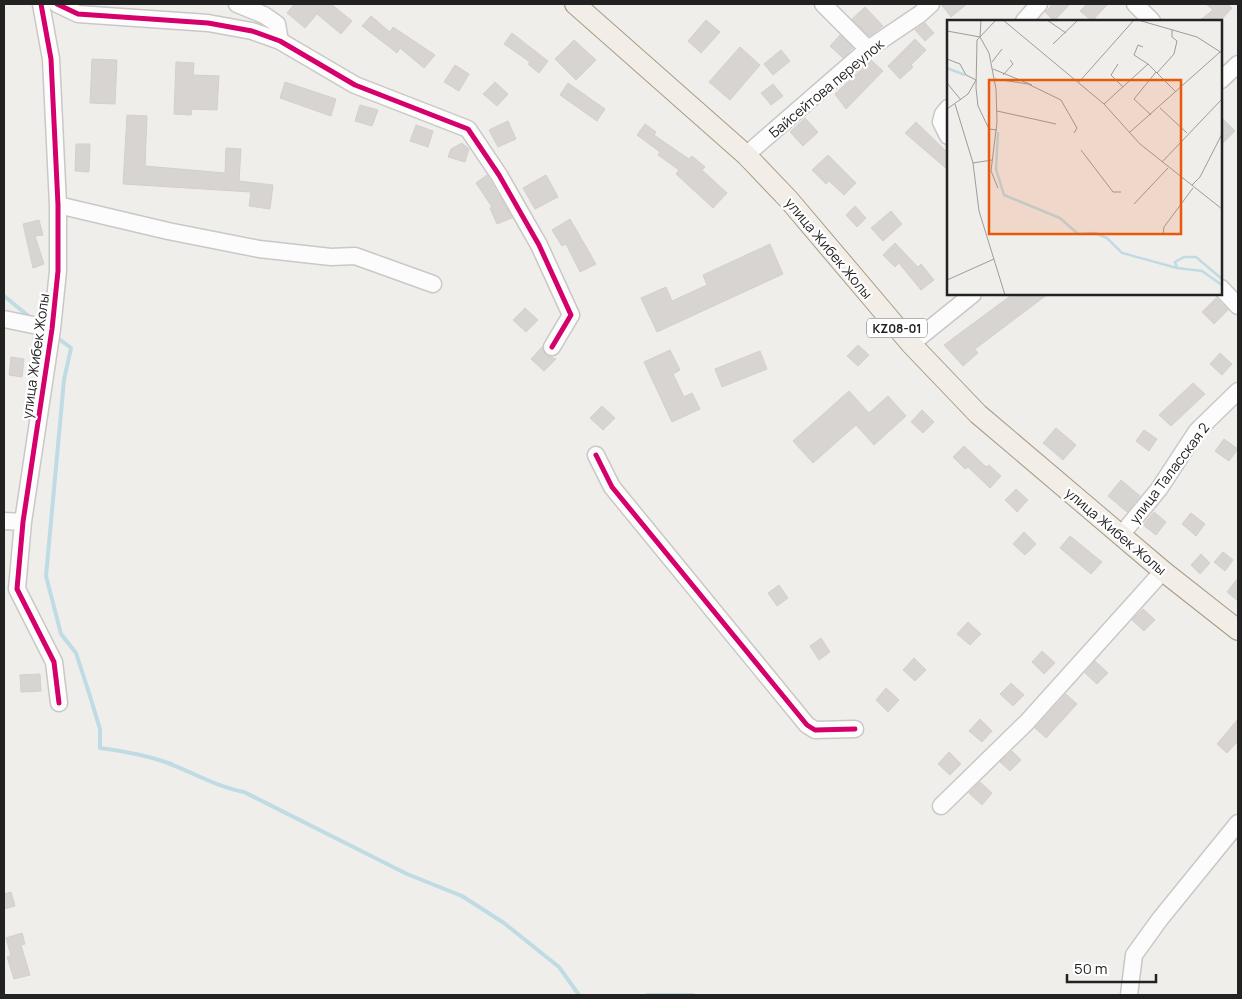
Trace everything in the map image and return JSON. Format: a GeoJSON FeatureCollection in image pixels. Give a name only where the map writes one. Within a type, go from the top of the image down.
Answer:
{"type":"FeatureCollection","features":[{"type":"Feature","properties":{"kind":"main road","name":"улица Жибек Жолы"},"geometry":{"type":"LineString","coordinates":[[585,7],[746,155],[789,200],[911,344],[978,414],[1162,571],[1238,630]]}},
{"type":"Feature","properties":{"kind":"street","name":"улица Жибек Жолы"},"geometry":{"type":"LineString","coordinates":[[41,4],[51,59],[58,205],[58,271],[52,329],[23,522],[17,590],[54,662],[59,703]]}},
{"type":"Feature","properties":{"kind":"street"},"geometry":{"type":"LineString","coordinates":[[57,4],[78,14],[208,22],[252,31],[280,41],[355,85],[468,129],[499,176],[539,245],[571,315],[552,347]]}},
{"type":"Feature","properties":{"kind":"street"},"geometry":{"type":"LineString","coordinates":[[237,4],[264,15],[277,24],[280,41]]}},
{"type":"Feature","properties":{"kind":"street"},"geometry":{"type":"LineString","coordinates":[[823,4],[868,49]]}},
{"type":"Feature","properties":{"kind":"street","name":"Байсейтова переулок"},"geometry":{"type":"LineString","coordinates":[[746,155],[868,49],[920,14],[931,4]]}},
{"type":"Feature","properties":{"kind":"street"},"geometry":{"type":"LineString","coordinates":[[1025,20],[1039,4]]}},
{"type":"Feature","properties":{"kind":"street"},"geometry":{"type":"LineString","coordinates":[[1135,4],[1151,20]]}},
{"type":"Feature","properties":{"kind":"street"},"geometry":{"type":"LineString","coordinates":[[1222,79],[1238,64]]}},
{"type":"Feature","properties":{"kind":"street"},"geometry":{"type":"LineString","coordinates":[[947,109],[943,114],[941,122],[947,134]]}},
{"type":"Feature","properties":{"kind":"street"},"geometry":{"type":"LineString","coordinates":[[58,205],[168,231],[259,249],[331,257],[355,256],[434,284]]}},
{"type":"Feature","properties":{"kind":"street"},"geometry":{"type":"LineString","coordinates":[[1222,289],[1238,306]]}},
{"type":"Feature","properties":{"kind":"street"},"geometry":{"type":"LineString","coordinates":[[911,344],[972,295]]}},
{"type":"Feature","properties":{"kind":"street"},"geometry":{"type":"LineString","coordinates":[[4,319],[52,329]]}},
{"type":"Feature","properties":{"kind":"street","name":"улица Таласская 2"},"geometry":{"type":"LineString","coordinates":[[1121,535],[1159,488],[1197,431],[1238,391]]}},
{"type":"Feature","properties":{"kind":"street"},"geometry":{"type":"LineString","coordinates":[[596,455],[612,487],[807,726],[815,730],[855,729]]}},
{"type":"Feature","properties":{"kind":"street"},"geometry":{"type":"LineString","coordinates":[[4,521],[23,522]]}},
{"type":"Feature","properties":{"kind":"street"},"geometry":{"type":"LineString","coordinates":[[941,806],[1027,722],[1162,571]]}},
{"type":"Feature","properties":{"kind":"street"},"geometry":{"type":"LineString","coordinates":[[1129,995],[1134,955],[1160,919],[1238,823]]}},
{"type":"Feature","properties":{"kind":"building"},"geometry":{"type":"Polygon","coordinates":[[[294,4],[331,4],[352,21],[341,34],[317,14],[305,28],[287,13],[294,4]]]}},
{"type":"Feature","properties":{"kind":"building"},"geometry":{"type":"Polygon","coordinates":[[[941,4],[967,4],[951,17],[941,4]]]}},
{"type":"Feature","properties":{"kind":"building"},"geometry":{"type":"Polygon","coordinates":[[[1053,4],[1070,4],[1055,20],[1045,12],[1053,4]]]}},
{"type":"Feature","properties":{"kind":"building"},"geometry":{"type":"Polygon","coordinates":[[[1087,4],[1108,4],[1093,20],[1080,11],[1087,4]]]}},
{"type":"Feature","properties":{"kind":"building"},"geometry":{"type":"Polygon","coordinates":[[[1206,4],[1227,4],[1232,8],[1221,20],[1200,20],[1213,10],[1206,4]]]}},
{"type":"Feature","properties":{"kind":"building"},"geometry":{"type":"Polygon","coordinates":[[[865,7],[883,26],[869,36],[852,19],[865,7]]]}},
{"type":"Feature","properties":{"kind":"building"},"geometry":{"type":"Polygon","coordinates":[[[371,16],[390,32],[393,27],[435,55],[424,68],[400,48],[397,53],[362,26],[371,16]]]}},
{"type":"Feature","properties":{"kind":"building"},"geometry":{"type":"Polygon","coordinates":[[[706,20],[720,32],[701,53],[688,41],[706,20]]]}},
{"type":"Feature","properties":{"kind":"building"},"geometry":{"type":"Polygon","coordinates":[[[925,23],[934,33],[925,41],[915,30],[925,23]]]}},
{"type":"Feature","properties":{"kind":"building"},"geometry":{"type":"Polygon","coordinates":[[[512,33],[548,61],[539,73],[528,64],[530,62],[504,44],[512,33]]]}},
{"type":"Feature","properties":{"kind":"building"},"geometry":{"type":"Polygon","coordinates":[[[840,35],[853,48],[843,58],[830,46],[840,35]]]}},
{"type":"Feature","properties":{"kind":"building"},"geometry":{"type":"Polygon","coordinates":[[[915,39],[926,50],[911,65],[913,67],[900,79],[888,66],[915,39]]]}},
{"type":"Feature","properties":{"kind":"building"},"geometry":{"type":"Polygon","coordinates":[[[574,40],[596,60],[576,80],[555,59],[574,40]]]}},
{"type":"Feature","properties":{"kind":"building"},"geometry":{"type":"Polygon","coordinates":[[[740,47],[760,65],[730,100],[709,82],[740,47]]]}},
{"type":"Feature","properties":{"kind":"building"},"geometry":{"type":"Polygon","coordinates":[[[781,50],[790,61],[773,75],[764,64],[781,50]]]}},
{"type":"Feature","properties":{"kind":"building"},"geometry":{"type":"Polygon","coordinates":[[[92,59],[117,60],[115,104],[90,103],[92,59]]]}},
{"type":"Feature","properties":{"kind":"building"},"geometry":{"type":"Polygon","coordinates":[[[871,60],[883,71],[846,109],[835,94],[871,60]]]}},
{"type":"Feature","properties":{"kind":"building"},"geometry":{"type":"Polygon","coordinates":[[[176,62],[194,63],[193,75],[219,76],[217,110],[192,109],[191,115],[174,114],[176,62]]]}},
{"type":"Feature","properties":{"kind":"building"},"geometry":{"type":"Polygon","coordinates":[[[455,65],[469,74],[459,91],[444,82],[455,65]]]}},
{"type":"Feature","properties":{"kind":"building"},"geometry":{"type":"Polygon","coordinates":[[[285,82],[336,99],[331,116],[280,98],[285,82]]]}},
{"type":"Feature","properties":{"kind":"building"},"geometry":{"type":"Polygon","coordinates":[[[495,82],[508,94],[497,106],[483,94],[495,82]]]}},
{"type":"Feature","properties":{"kind":"building"},"geometry":{"type":"Polygon","coordinates":[[[568,83],[605,109],[597,121],[560,95],[568,83]]]}},
{"type":"Feature","properties":{"kind":"building"},"geometry":{"type":"Polygon","coordinates":[[[773,84],[783,96],[771,105],[761,93],[773,84]]]}},
{"type":"Feature","properties":{"kind":"building"},"geometry":{"type":"Polygon","coordinates":[[[360,105],[378,110],[372,126],[355,121],[360,105]]]}},
{"type":"Feature","properties":{"kind":"building"},"geometry":{"type":"Polygon","coordinates":[[[127,115],[147,116],[145,166],[225,173],[226,148],[241,149],[239,181],[273,185],[270,209],[249,206],[251,192],[123,184],[127,115]]]}},
{"type":"Feature","properties":{"kind":"building"},"geometry":{"type":"Polygon","coordinates":[[[805,118],[818,132],[803,146],[790,132],[805,118]]]}},
{"type":"Feature","properties":{"kind":"building"},"geometry":{"type":"Polygon","coordinates":[[[1222,118],[1235,131],[1222,144],[1222,118]]]}},
{"type":"Feature","properties":{"kind":"building"},"geometry":{"type":"Polygon","coordinates":[[[508,121],[516,139],[498,147],[489,130],[508,121]]]}},
{"type":"Feature","properties":{"kind":"building"},"geometry":{"type":"Polygon","coordinates":[[[916,122],[947,152],[947,169],[905,133],[916,122]]]}},
{"type":"Feature","properties":{"kind":"building"},"geometry":{"type":"Polygon","coordinates":[[[645,124],[656,132],[654,135],[689,159],[692,156],[705,167],[702,170],[727,193],[713,208],[676,174],[679,170],[658,155],[660,152],[637,135],[645,124]]]}},
{"type":"Feature","properties":{"kind":"building"},"geometry":{"type":"Polygon","coordinates":[[[416,125],[433,131],[428,147],[410,141],[416,125]]]}},
{"type":"Feature","properties":{"kind":"building"},"geometry":{"type":"Polygon","coordinates":[[[462,143],[469,149],[465,162],[448,157],[451,149],[462,143]]]}},
{"type":"Feature","properties":{"kind":"building"},"geometry":{"type":"Polygon","coordinates":[[[76,144],[90,144],[89,172],[75,171],[76,144]]]}},
{"type":"Feature","properties":{"kind":"building"},"geometry":{"type":"Polygon","coordinates":[[[828,155],[856,183],[844,195],[829,181],[826,184],[812,170],[828,155]]]}},
{"type":"Feature","properties":{"kind":"building"},"geometry":{"type":"Polygon","coordinates":[[[487,175],[512,218],[497,224],[490,208],[492,207],[476,183],[487,175]]]}},
{"type":"Feature","properties":{"kind":"building"},"geometry":{"type":"Polygon","coordinates":[[[546,175],[558,197],[535,209],[523,188],[546,175]]]}},
{"type":"Feature","properties":{"kind":"building"},"geometry":{"type":"Polygon","coordinates":[[[855,206],[866,218],[857,227],[846,215],[855,206]]]}},
{"type":"Feature","properties":{"kind":"building"},"geometry":{"type":"Polygon","coordinates":[[[891,211],[902,224],[883,241],[871,228],[891,211]]]}},
{"type":"Feature","properties":{"kind":"building"},"geometry":{"type":"Polygon","coordinates":[[[570,219],[596,264],[580,272],[566,244],[562,246],[552,230],[570,219]]]}},
{"type":"Feature","properties":{"kind":"building"},"geometry":{"type":"Polygon","coordinates":[[[39,220],[43,235],[35,236],[44,264],[33,268],[23,224],[39,220]]]}},
{"type":"Feature","properties":{"kind":"building"},"geometry":{"type":"Polygon","coordinates":[[[895,243],[918,267],[921,264],[934,280],[921,290],[899,263],[895,267],[883,255],[895,243]]]}},
{"type":"Feature","properties":{"kind":"building"},"geometry":{"type":"Polygon","coordinates":[[[770,244],[783,274],[657,332],[641,298],[666,287],[672,301],[707,285],[703,275],[770,244]]]}},
{"type":"Feature","properties":{"kind":"building"},"geometry":{"type":"Polygon","coordinates":[[[1012,295],[1047,295],[975,349],[978,353],[963,366],[944,345],[1012,295]]]}},
{"type":"Feature","properties":{"kind":"building"},"geometry":{"type":"Polygon","coordinates":[[[1216,298],[1228,310],[1214,324],[1202,312],[1216,298]]]}},
{"type":"Feature","properties":{"kind":"building"},"geometry":{"type":"Polygon","coordinates":[[[525,308],[538,320],[526,332],[513,320],[525,308]]]}},
{"type":"Feature","properties":{"kind":"building"},"geometry":{"type":"Polygon","coordinates":[[[858,345],[869,355],[858,366],[847,356],[858,345]]]}},
{"type":"Feature","properties":{"kind":"building"},"geometry":{"type":"Polygon","coordinates":[[[542,347],[547,355],[556,359],[544,371],[531,359],[542,347]]]}},
{"type":"Feature","properties":{"kind":"building"},"geometry":{"type":"Polygon","coordinates":[[[670,350],[680,370],[673,374],[684,397],[692,393],[700,409],[672,422],[644,362],[670,350]]]}},
{"type":"Feature","properties":{"kind":"building"},"geometry":{"type":"Polygon","coordinates":[[[760,351],[767,369],[722,387],[715,369],[760,351]]]}},
{"type":"Feature","properties":{"kind":"building"},"geometry":{"type":"Polygon","coordinates":[[[1220,353],[1232,364],[1222,375],[1210,364],[1220,353]]]}},
{"type":"Feature","properties":{"kind":"building"},"geometry":{"type":"Polygon","coordinates":[[[11,357],[24,359],[22,377],[9,375],[11,357]]]}},
{"type":"Feature","properties":{"kind":"building"},"geometry":{"type":"Polygon","coordinates":[[[1193,383],[1205,394],[1171,426],[1159,415],[1193,383]]]}},
{"type":"Feature","properties":{"kind":"building"},"geometry":{"type":"Polygon","coordinates":[[[849,391],[869,413],[888,396],[906,416],[874,445],[856,425],[813,463],[793,441],[849,391]]]}},
{"type":"Feature","properties":{"kind":"building"},"geometry":{"type":"Polygon","coordinates":[[[602,406],[615,418],[603,430],[590,418],[602,406]]]}},
{"type":"Feature","properties":{"kind":"building"},"geometry":{"type":"Polygon","coordinates":[[[922,410],[934,422],[923,433],[911,422],[922,410]]]}},
{"type":"Feature","properties":{"kind":"building"},"geometry":{"type":"Polygon","coordinates":[[[1056,428],[1076,445],[1063,460],[1043,443],[1056,428]]]}},
{"type":"Feature","properties":{"kind":"building"},"geometry":{"type":"Polygon","coordinates":[[[1144,430],[1157,439],[1149,451],[1136,441],[1144,430]]]}},
{"type":"Feature","properties":{"kind":"building"},"geometry":{"type":"Polygon","coordinates":[[[1224,439],[1238,449],[1229,461],[1215,451],[1224,439]]]}},
{"type":"Feature","properties":{"kind":"building"},"geometry":{"type":"Polygon","coordinates":[[[964,446],[986,467],[989,465],[1001,476],[990,488],[968,467],[965,469],[953,457],[964,446]]]}},
{"type":"Feature","properties":{"kind":"building"},"geometry":{"type":"Polygon","coordinates":[[[1121,480],[1140,496],[1127,512],[1108,496],[1121,480]]]}},
{"type":"Feature","properties":{"kind":"building"},"geometry":{"type":"Polygon","coordinates":[[[1016,489],[1028,500],[1017,512],[1005,500],[1016,489]]]}},
{"type":"Feature","properties":{"kind":"building"},"geometry":{"type":"Polygon","coordinates":[[[1154,512],[1166,522],[1156,535],[1143,525],[1154,512]]]}},
{"type":"Feature","properties":{"kind":"building"},"geometry":{"type":"Polygon","coordinates":[[[1191,513],[1205,524],[1196,536],[1182,524],[1191,513]]]}},
{"type":"Feature","properties":{"kind":"building"},"geometry":{"type":"Polygon","coordinates":[[[1024,532],[1036,544],[1025,555],[1013,544],[1024,532]]]}},
{"type":"Feature","properties":{"kind":"building"},"geometry":{"type":"Polygon","coordinates":[[[1070,536],[1102,562],[1091,574],[1060,548],[1070,536]]]}},
{"type":"Feature","properties":{"kind":"building"},"geometry":{"type":"Polygon","coordinates":[[[1223,552],[1233,560],[1225,571],[1214,562],[1223,552]]]}},
{"type":"Feature","properties":{"kind":"building"},"geometry":{"type":"Polygon","coordinates":[[[1201,554],[1210,563],[1200,574],[1191,565],[1201,554]]]}},
{"type":"Feature","properties":{"kind":"building"},"geometry":{"type":"Polygon","coordinates":[[[1238,578],[1238,601],[1227,592],[1238,578]]]}},
{"type":"Feature","properties":{"kind":"building"},"geometry":{"type":"Polygon","coordinates":[[[779,585],[788,598],[777,606],[768,593],[779,585]]]}},
{"type":"Feature","properties":{"kind":"building"},"geometry":{"type":"Polygon","coordinates":[[[1143,609],[1155,620],[1144,631],[1132,620],[1143,609]]]}},
{"type":"Feature","properties":{"kind":"building"},"geometry":{"type":"Polygon","coordinates":[[[968,622],[981,634],[970,645],[957,634],[968,622]]]}},
{"type":"Feature","properties":{"kind":"building"},"geometry":{"type":"Polygon","coordinates":[[[821,638],[830,652],[819,660],[810,646],[821,638]]]}},
{"type":"Feature","properties":{"kind":"building"},"geometry":{"type":"Polygon","coordinates":[[[1042,651],[1055,663],[1044,674],[1032,662],[1042,651]]]}},
{"type":"Feature","properties":{"kind":"building"},"geometry":{"type":"Polygon","coordinates":[[[914,658],[926,670],[915,681],[903,670],[914,658]]]}},
{"type":"Feature","properties":{"kind":"building"},"geometry":{"type":"Polygon","coordinates":[[[1095,661],[1108,673],[1097,684],[1085,673],[1095,661]]]}},
{"type":"Feature","properties":{"kind":"building"},"geometry":{"type":"Polygon","coordinates":[[[40,674],[41,691],[21,692],[20,675],[40,674]]]}},
{"type":"Feature","properties":{"kind":"building"},"geometry":{"type":"Polygon","coordinates":[[[1011,683],[1024,695],[1013,706],[1000,694],[1011,683]]]}},
{"type":"Feature","properties":{"kind":"building"},"geometry":{"type":"Polygon","coordinates":[[[886,688],[899,700],[888,712],[876,700],[886,688]]]}},
{"type":"Feature","properties":{"kind":"building"},"geometry":{"type":"Polygon","coordinates":[[[1066,694],[1077,704],[1046,738],[1035,728],[1066,694]]]}},
{"type":"Feature","properties":{"kind":"building"},"geometry":{"type":"Polygon","coordinates":[[[980,719],[992,731],[982,742],[969,731],[980,719]]]}},
{"type":"Feature","properties":{"kind":"building"},"geometry":{"type":"Polygon","coordinates":[[[1238,719],[1238,741],[1227,753],[1217,744],[1238,719]]]}},
{"type":"Feature","properties":{"kind":"building"},"geometry":{"type":"Polygon","coordinates":[[[1012,751],[1021,760],[1010,771],[1000,762],[1012,751]]]}},
{"type":"Feature","properties":{"kind":"building"},"geometry":{"type":"Polygon","coordinates":[[[949,752],[961,764],[950,775],[938,764],[949,752]]]}},
{"type":"Feature","properties":{"kind":"building"},"geometry":{"type":"Polygon","coordinates":[[[980,782],[992,793],[982,805],[969,793],[980,782]]]}},
{"type":"Feature","properties":{"kind":"building"},"geometry":{"type":"Polygon","coordinates":[[[11,892],[15,906],[4,909],[4,894],[11,892]]]}},
{"type":"Feature","properties":{"kind":"building"},"geometry":{"type":"Polygon","coordinates":[[[22,933],[25,944],[21,945],[30,975],[14,979],[7,957],[11,956],[6,938],[22,933]]]}},
{"type":"Feature","properties":{"kind":"waterway"},"geometry":{"type":"LineString","coordinates":[[4,296],[31,318]]}},
{"type":"Feature","properties":{"kind":"waterway"},"geometry":{"type":"LineString","coordinates":[[55,336],[71,348],[64,380],[46,576],[61,634],[76,653],[89,693],[100,729],[100,748],[160,760],[215,783],[244,792],[407,874],[462,896],[504,923],[559,967],[579,995]]}},
{"type":"Feature","properties":{"kind":"waterway"},"geometry":{"type":"LineString","coordinates":[[647,995],[693,995]]}},
{"type":"Feature","properties":{"kind":"cycle path"},"geometry":{"type":"LineString","coordinates":[[41,4],[51,59],[58,205],[58,271],[52,329],[23,522],[17,589],[54,662],[59,703]]}},
{"type":"Feature","properties":{"kind":"cycle path"},"geometry":{"type":"LineString","coordinates":[[57,4],[78,14],[208,23],[252,31],[280,41],[355,85],[468,129],[499,175],[539,245],[571,315],[552,347]]}},
{"type":"Feature","properties":{"kind":"cycle path"},"geometry":{"type":"LineString","coordinates":[[596,455],[612,487],[807,725],[815,730],[855,729]]}}]}
